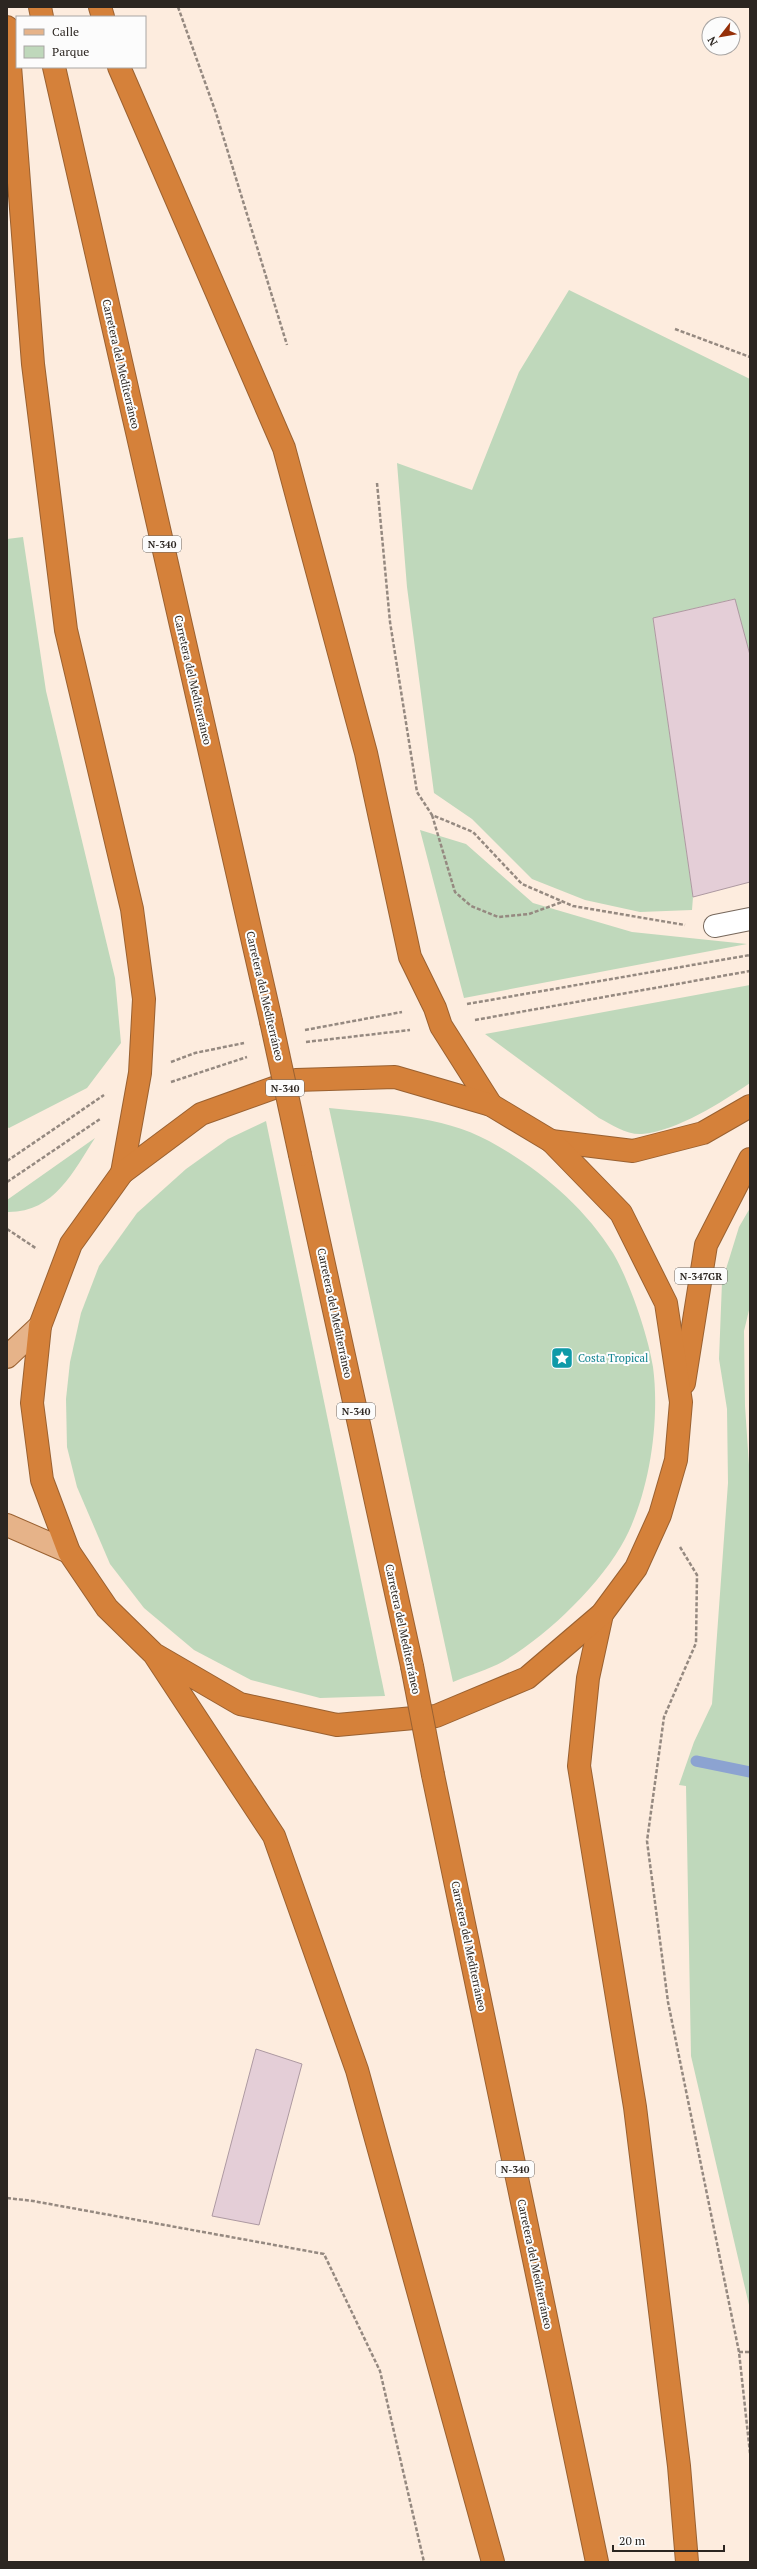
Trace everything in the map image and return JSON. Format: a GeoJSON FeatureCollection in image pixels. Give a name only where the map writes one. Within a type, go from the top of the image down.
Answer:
{"type":"FeatureCollection","features":[{"type":"Feature","properties":{"kind":"highway"},"geometry":{"type":"LineString","coordinates":[[7,27],[33,364],[66,630],[132,909],[144,999],[140,1073],[122,1174]]}},
{"type":"Feature","properties":{"kind":"highway","name":"Carretera del Mediterráneo"},"geometry":{"type":"LineString","coordinates":[[54,68],[271,1021],[412,1666],[433,1775],[597,2562]]}},
{"type":"Feature","properties":{"kind":"highway"},"geometry":{"type":"LineString","coordinates":[[118,68],[284,448],[366,754],[410,957],[435,1008],[441,1026],[491,1105]]}},
{"type":"Feature","properties":{"kind":"highway"},"geometry":{"type":"LineString","coordinates":[[154,1654],[240,1704],[337,1725],[436,1716],[492,1693],[527,1678],[602,1614],[636,1568],[660,1515],[676,1460],[681,1402],[666,1303],[621,1213],[551,1141],[491,1105],[395,1077],[296,1080],[202,1114],[122,1174],[71,1244],[40,1326],[32,1403],[42,1480],[69,1552],[106,1608],[154,1654],[274,1836],[356,2070],[493,2562]]}},
{"type":"Feature","properties":{"kind":"highway"},"geometry":{"type":"LineString","coordinates":[[551,1141],[633,1151],[703,1133],[750,1106]]}},
{"type":"Feature","properties":{"kind":"highway","name":"N-347GR"},"geometry":{"type":"LineString","coordinates":[[681,1402],[706,1245],[750,1159]]}},
{"type":"Feature","properties":{"kind":"highway"},"geometry":{"type":"LineString","coordinates":[[602,1614],[588,1678],[579,1766],[635,2107],[679,2466],[687,2562]]}},
{"type":"Feature","properties":{"kind":"main road"},"geometry":{"type":"LineString","coordinates":[[7,1357],[40,1326]]}},
{"type":"Feature","properties":{"kind":"main road"},"geometry":{"type":"LineString","coordinates":[[7,1525],[69,1552]]}},
{"type":"Feature","properties":{"kind":"lane"},"geometry":{"type":"LineString","coordinates":[[715,926],[750,919]]}},
{"type":"Feature","properties":{"kind":"path"},"geometry":{"type":"LineString","coordinates":[[178,7],[216,113],[287,345]]}},
{"type":"Feature","properties":{"kind":"path"},"geometry":{"type":"LineString","coordinates":[[675,329],[750,357]]}},
{"type":"Feature","properties":{"kind":"path"},"geometry":{"type":"LineString","coordinates":[[377,483],[390,622],[415,784],[417,792],[432,815],[455,892],[471,906],[498,917],[529,914],[562,902]]}},
{"type":"Feature","properties":{"kind":"path"},"geometry":{"type":"LineString","coordinates":[[432,815],[473,832],[522,884],[562,902],[573,906],[673,924],[715,926]]}},
{"type":"Feature","properties":{"kind":"path"},"geometry":{"type":"LineString","coordinates":[[464,1005],[750,955]]}},
{"type":"Feature","properties":{"kind":"path"},"geometry":{"type":"LineString","coordinates":[[468,1021],[750,971]]}},
{"type":"Feature","properties":{"kind":"path"},"geometry":{"type":"LineString","coordinates":[[7,1161],[107,1093]]}},
{"type":"Feature","properties":{"kind":"path"},"geometry":{"type":"LineString","coordinates":[[7,1182],[102,1118]]}},
{"type":"Feature","properties":{"kind":"path"},"geometry":{"type":"LineString","coordinates":[[660,1515],[697,1575],[696,1643],[664,1717],[647,1841],[668,2002],[739,2352],[750,2453]]}},
{"type":"Feature","properties":{"kind":"path"},"geometry":{"type":"LineString","coordinates":[[7,2198],[33,2201],[324,2254],[380,2370],[424,2562]]}},
{"type":"Feature","properties":{"kind":"path"},"geometry":{"type":"LineString","coordinates":[[739,2352],[750,2352]]}},
{"type":"Feature","properties":{"kind":"green space"},"geometry":{"type":"Polygon","coordinates":[[[569,290],[750,379],[750,655],[734,599],[653,618],[693,897],[692,910],[640,912],[585,900],[532,879],[472,819],[434,793],[407,587],[397,463],[472,490],[519,372],[569,290]]]}},
{"type":"Feature","properties":{"kind":"green space"},"geometry":{"type":"Polygon","coordinates":[[[23,537],[46,691],[115,978],[121,1043],[87,1088],[9,1128],[7,1127],[7,539],[23,537]]]}},
{"type":"Feature","properties":{"kind":"green space"},"geometry":{"type":"Polygon","coordinates":[[[420,830],[466,844],[533,903],[632,932],[747,944],[464,998],[420,830]]]}},
{"type":"Feature","properties":{"kind":"green space"},"geometry":{"type":"Polygon","coordinates":[[[750,985],[750,1083],[713,1107],[684,1122],[656,1132],[642,1134],[631,1133],[599,1118],[485,1034],[750,985]]]}},
{"type":"Feature","properties":{"kind":"green space"},"geometry":{"type":"Polygon","coordinates":[[[329,1108],[411,1117],[471,1132],[507,1151],[542,1175],[588,1219],[613,1253],[631,1292],[651,1354],[655,1388],[655,1409],[651,1455],[647,1477],[634,1520],[615,1556],[588,1590],[538,1638],[504,1661],[453,1682],[329,1108]]]}},
{"type":"Feature","properties":{"kind":"green space"},"geometry":{"type":"Polygon","coordinates":[[[266,1121],[385,1696],[320,1698],[251,1680],[194,1650],[144,1608],[110,1564],[77,1487],[67,1447],[66,1399],[70,1362],[81,1313],[99,1266],[137,1213],[186,1169],[228,1139],[266,1121]]]}},
{"type":"Feature","properties":{"kind":"green space"},"geometry":{"type":"Polygon","coordinates":[[[95,1138],[70,1177],[50,1198],[37,1206],[23,1211],[7,1212],[7,1200],[95,1138]]]}},
{"type":"Feature","properties":{"kind":"green space"},"geometry":{"type":"Polygon","coordinates":[[[750,1208],[750,1306],[744,1331],[745,1406],[750,1480],[749,2305],[691,2056],[686,1786],[679,1785],[694,1742],[712,1704],[728,1483],[727,1409],[719,1359],[722,1282],[739,1227],[750,1208]]]}},
{"type":"Feature","properties":{"kind":"building"},"geometry":{"type":"Polygon","coordinates":[[[735,599],[750,655],[750,882],[693,897],[653,618],[735,599]]]}},
{"type":"Feature","properties":{"kind":"building"},"geometry":{"type":"Polygon","coordinates":[[[256,2049],[302,2064],[259,2225],[212,2216],[256,2049]]]}},
{"type":"Feature","properties":{"kind":"waterway"},"geometry":{"type":"LineString","coordinates":[[696,1761],[750,1772]]}},
{"type":"Feature","properties":{"kind":"place","name":"Costa Tropical"},"geometry":{"type":"Point","coordinates":[562,1358]}}]}
